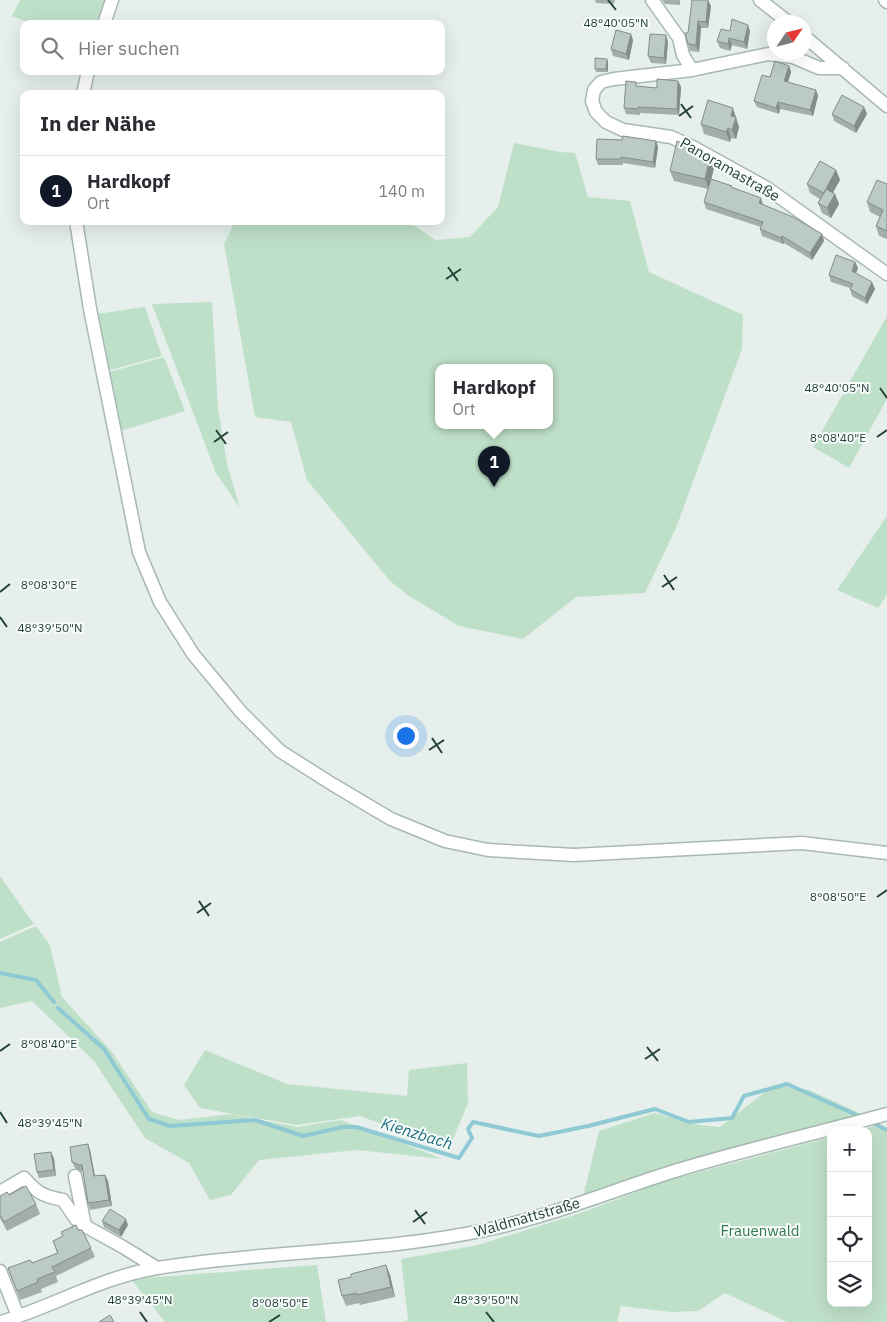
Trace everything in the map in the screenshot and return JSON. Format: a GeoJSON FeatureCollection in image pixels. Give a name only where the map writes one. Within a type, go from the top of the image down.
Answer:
{"type":"FeatureCollection","features":[{"type":"Feature","properties":{"kind":"street"},"geometry":{"type":"LineString","coordinates":[[105,20],[112,0]]}},
{"type":"Feature","properties":{"kind":"street"},"geometry":{"type":"LineString","coordinates":[[652,0],[679,38],[683,55],[692,70]]}},
{"type":"Feature","properties":{"kind":"street"},"geometry":{"type":"LineString","coordinates":[[760,0],[779,15]]}},
{"type":"Feature","properties":{"kind":"street"},"geometry":{"type":"LineString","coordinates":[[812,43],[887,106]]}},
{"type":"Feature","properties":{"kind":"street","name":"Panoramastraße"},"geometry":{"type":"LineString","coordinates":[[843,68],[819,68],[793,57],[768,54],[692,70],[601,82],[594,90],[592,101],[596,112],[606,122],[623,130],[671,137],[767,188],[887,274]]}},
{"type":"Feature","properties":{"kind":"street"},"geometry":{"type":"LineString","coordinates":[[84,90],[87,75]]}},
{"type":"Feature","properties":{"kind":"street"},"geometry":{"type":"LineString","coordinates":[[77,225],[90,309],[140,552],[160,602],[193,654],[241,712],[280,751],[390,819],[445,841],[488,850],[574,855],[802,843],[887,853]]}},
{"type":"Feature","properties":{"kind":"street","name":"Waldmattstraße"},"geometry":{"type":"LineString","coordinates":[[2,1322],[45,1307],[105,1281],[157,1268],[423,1241],[485,1230],[560,1210],[613,1190],[680,1169],[887,1114]]}},
{"type":"Feature","properties":{"kind":"street"},"geometry":{"type":"LineString","coordinates":[[0,1192],[28,1176],[38,1193],[50,1198],[63,1200],[76,1218],[85,1226],[157,1268]]}},
{"type":"Feature","properties":{"kind":"street"},"geometry":{"type":"LineString","coordinates":[[75,1176],[85,1226]]}},
{"type":"Feature","properties":{"kind":"street"},"geometry":{"type":"LineString","coordinates":[[0,1271],[18,1316]]}},
{"type":"Feature","properties":{"kind":"green space"},"geometry":{"type":"Polygon","coordinates":[[[20,0],[107,0],[100,20],[22,20],[12,16],[20,0]]]}},
{"type":"Feature","properties":{"kind":"green space"},"geometry":{"type":"Polygon","coordinates":[[[514,143],[575,153],[588,197],[630,201],[649,272],[743,315],[742,349],[676,528],[645,593],[576,597],[523,639],[459,626],[409,596],[390,581],[307,480],[291,422],[255,417],[224,244],[233,225],[414,225],[435,240],[470,237],[498,207],[514,143]]]}},
{"type":"Feature","properties":{"kind":"green space"},"geometry":{"type":"Polygon","coordinates":[[[212,302],[218,408],[227,464],[240,508],[216,473],[152,304],[212,302]]]}},
{"type":"Feature","properties":{"kind":"green space"},"geometry":{"type":"Polygon","coordinates":[[[145,307],[162,356],[106,371],[96,314],[145,307]]]}},
{"type":"Feature","properties":{"kind":"green space"},"geometry":{"type":"Polygon","coordinates":[[[887,316],[887,399],[849,468],[813,447],[887,316]]]}},
{"type":"Feature","properties":{"kind":"green space"},"geometry":{"type":"Polygon","coordinates":[[[164,357],[185,411],[118,432],[106,373],[164,357]]]}},
{"type":"Feature","properties":{"kind":"green space"},"geometry":{"type":"Polygon","coordinates":[[[887,516],[887,595],[878,608],[837,590],[887,516]]]}},
{"type":"Feature","properties":{"kind":"green space"},"geometry":{"type":"Polygon","coordinates":[[[0,876],[34,924],[0,939],[0,876]]]}},
{"type":"Feature","properties":{"kind":"green space"},"geometry":{"type":"Polygon","coordinates":[[[36,926],[50,945],[62,997],[112,1052],[152,1112],[179,1120],[232,1114],[297,1127],[341,1120],[443,1159],[357,1150],[259,1160],[231,1195],[210,1200],[189,1163],[145,1138],[94,1061],[32,1001],[0,1008],[0,942],[36,926]]]}},
{"type":"Feature","properties":{"kind":"green space"},"geometry":{"type":"Polygon","coordinates":[[[205,1050],[287,1084],[407,1096],[409,1070],[467,1063],[468,1103],[449,1149],[360,1116],[296,1125],[200,1108],[184,1085],[205,1050]]]}},
{"type":"Feature","properties":{"kind":"green space"},"geometry":{"type":"Polygon","coordinates":[[[774,1085],[809,1090],[866,1116],[583,1197],[599,1131],[655,1113],[700,1125],[720,1127],[774,1085]]]}},
{"type":"Feature","properties":{"kind":"green space","name":"Frauenwald"},"geometry":{"type":"Polygon","coordinates":[[[875,1126],[887,1131],[887,1322],[787,1322],[725,1293],[698,1311],[671,1312],[621,1306],[617,1322],[402,1322],[408,1320],[401,1259],[478,1245],[578,1214],[665,1181],[827,1138],[827,1307],[872,1307],[871,1127],[875,1126]]]}},
{"type":"Feature","properties":{"kind":"green space"},"geometry":{"type":"Polygon","coordinates":[[[317,1265],[326,1322],[165,1322],[131,1279],[317,1265]]]}},
{"type":"Feature","properties":{"kind":"building"},"geometry":{"type":"Polygon","coordinates":[[[692,0],[708,0],[706,22],[698,21],[696,45],[688,44],[685,33],[688,33],[692,0]]]}},
{"type":"Feature","properties":{"kind":"building"},"geometry":{"type":"Polygon","coordinates":[[[732,19],[748,25],[744,42],[729,38],[728,44],[717,41],[721,29],[730,31],[732,19]]]}},
{"type":"Feature","properties":{"kind":"building"},"geometry":{"type":"Polygon","coordinates":[[[616,30],[631,34],[626,54],[611,49],[616,30]]]}},
{"type":"Feature","properties":{"kind":"building"},"geometry":{"type":"Polygon","coordinates":[[[650,34],[666,35],[664,58],[648,56],[650,34]]]}},
{"type":"Feature","properties":{"kind":"building"},"geometry":{"type":"Polygon","coordinates":[[[595,58],[607,59],[606,69],[595,69],[595,58]]]}},
{"type":"Feature","properties":{"kind":"building"},"geometry":{"type":"Polygon","coordinates":[[[775,61],[789,66],[784,81],[816,90],[810,110],[778,102],[776,108],[754,101],[762,75],[770,77],[775,61]]]}},
{"type":"Feature","properties":{"kind":"building"},"geometry":{"type":"Polygon","coordinates":[[[657,79],[678,81],[677,109],[624,108],[626,81],[636,82],[636,86],[657,88],[657,79]]]}},
{"type":"Feature","properties":{"kind":"building"},"geometry":{"type":"Polygon","coordinates":[[[842,95],[864,107],[854,126],[832,114],[842,95]]]}},
{"type":"Feature","properties":{"kind":"building"},"geometry":{"type":"Polygon","coordinates":[[[708,100],[733,108],[731,116],[736,117],[732,130],[728,128],[726,132],[701,124],[708,100]]]}},
{"type":"Feature","properties":{"kind":"building"},"geometry":{"type":"Polygon","coordinates":[[[623,136],[656,141],[653,162],[621,157],[621,159],[596,159],[597,139],[622,140],[623,136]]]}},
{"type":"Feature","properties":{"kind":"building"},"geometry":{"type":"Polygon","coordinates":[[[677,141],[710,158],[705,179],[670,171],[677,141]]]}},
{"type":"Feature","properties":{"kind":"building"},"geometry":{"type":"Polygon","coordinates":[[[820,161],[836,170],[824,193],[807,184],[820,161]]]}},
{"type":"Feature","properties":{"kind":"building"},"geometry":{"type":"Polygon","coordinates":[[[711,179],[761,198],[759,203],[793,217],[822,234],[810,253],[782,236],[781,238],[760,229],[763,222],[704,202],[711,179]]]}},
{"type":"Feature","properties":{"kind":"building"},"geometry":{"type":"Polygon","coordinates":[[[877,180],[887,184],[887,231],[876,226],[883,210],[867,202],[877,180]]]}},
{"type":"Feature","properties":{"kind":"building"},"geometry":{"type":"Polygon","coordinates":[[[826,189],[835,194],[827,208],[818,203],[826,189]]]}},
{"type":"Feature","properties":{"kind":"building"},"geometry":{"type":"Polygon","coordinates":[[[836,255],[855,262],[852,271],[872,282],[865,298],[850,289],[853,284],[829,275],[836,255]]]}},
{"type":"Feature","properties":{"kind":"building"},"geometry":{"type":"Polygon","coordinates":[[[88,1144],[94,1176],[105,1175],[109,1200],[88,1203],[82,1165],[72,1162],[70,1147],[88,1144]]]}},
{"type":"Feature","properties":{"kind":"building"},"geometry":{"type":"Polygon","coordinates":[[[51,1152],[54,1170],[37,1172],[34,1154],[51,1152]]]}},
{"type":"Feature","properties":{"kind":"building"},"geometry":{"type":"Polygon","coordinates":[[[26,1186],[36,1204],[4,1222],[0,1215],[0,1196],[7,1192],[9,1195],[26,1186]]]}},
{"type":"Feature","properties":{"kind":"building"},"geometry":{"type":"Polygon","coordinates":[[[110,1209],[126,1219],[119,1230],[102,1221],[110,1209]]]}},
{"type":"Feature","properties":{"kind":"building"},"geometry":{"type":"Polygon","coordinates":[[[76,1225],[78,1230],[82,1230],[91,1248],[52,1267],[55,1272],[37,1279],[38,1282],[17,1291],[8,1268],[30,1260],[32,1263],[58,1253],[53,1241],[63,1236],[61,1232],[76,1225]]]}},
{"type":"Feature","properties":{"kind":"building"},"geometry":{"type":"Polygon","coordinates":[[[386,1265],[391,1287],[357,1295],[356,1293],[342,1296],[338,1280],[351,1277],[351,1274],[386,1265]]]}},
{"type":"Feature","properties":{"kind":"building"},"geometry":{"type":"Polygon","coordinates":[[[110,1315],[114,1322],[99,1322],[110,1315]]]}},
{"type":"Feature","properties":{"kind":"waterway","name":"Kienzbach"},"geometry":{"type":"LineString","coordinates":[[0,973],[36,980],[54,1002]]}},
{"type":"Feature","properties":{"kind":"waterway","name":"Kienzbach"},"geometry":{"type":"LineString","coordinates":[[58,1008],[104,1049],[149,1119],[170,1126],[255,1120],[303,1136],[343,1127],[356,1127],[459,1158],[472,1138],[468,1129],[473,1122],[539,1136],[655,1109],[689,1122],[732,1118],[744,1096],[787,1084],[861,1117]]}},
{"type":"Feature","properties":{"kind":"waterway","name":"Kienzbach"},"geometry":{"type":"LineString","coordinates":[[873,1123],[887,1130]]}},
{"type":"Feature","properties":{"kind":"place","name":"Hardkopf"},"geometry":{"type":"Point","coordinates":[494,487]}}]}
